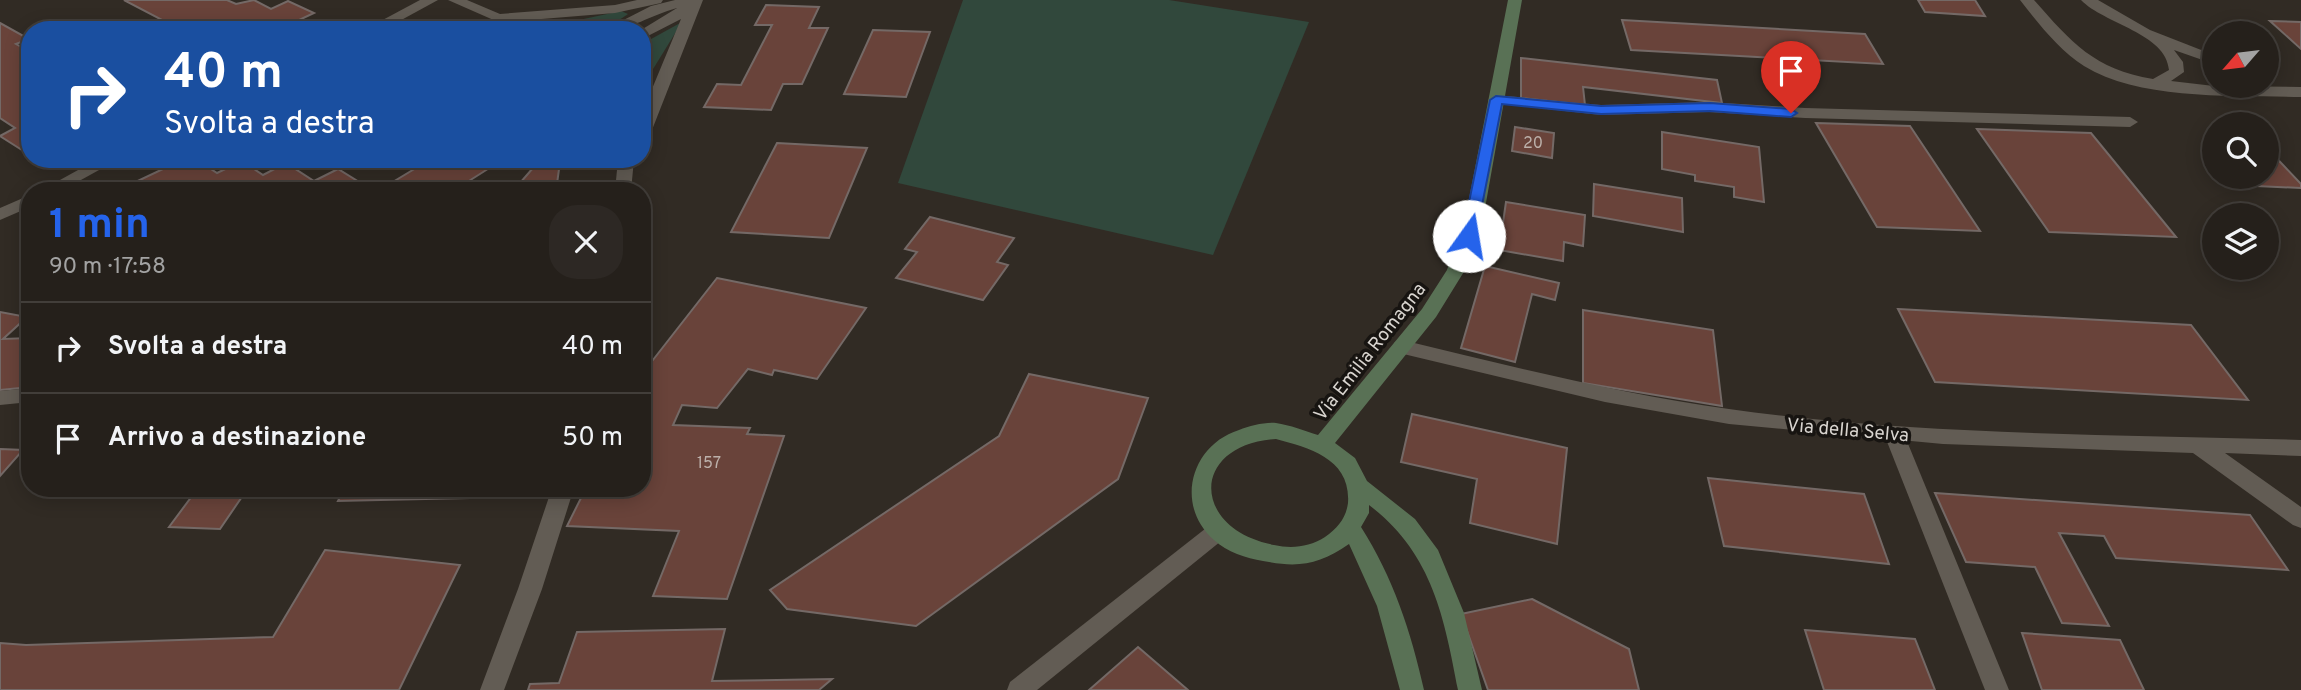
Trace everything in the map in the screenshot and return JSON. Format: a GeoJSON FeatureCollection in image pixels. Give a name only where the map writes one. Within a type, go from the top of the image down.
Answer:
{"type":"FeatureCollection","features":[{"type":"Feature","properties":{"kind":"main road","name":"Via Emilia Romagna"},"geometry":{"type":"LineString","coordinates":[[1323,443],[1402,347],[1438,300],[1456,270],[1469,236],[1515,0]]}},
{"type":"Feature","properties":{"kind":"main road"},"geometry":{"type":"LineString","coordinates":[[1276,430],[1300,434],[1323,443],[1341,455],[1353,470],[1360,487],[1362,502],[1359,516],[1351,529],[1335,544],[1313,553],[1288,557],[1262,554],[1238,545],[1218,531],[1205,512],[1200,492],[1202,472],[1213,455],[1230,442],[1251,433],[1276,430]]}},
{"type":"Feature","properties":{"kind":"main road"},"geometry":{"type":"LineString","coordinates":[[1360,487],[1409,527],[1430,556],[1455,626],[1469,690]]}},
{"type":"Feature","properties":{"kind":"main road"},"geometry":{"type":"LineString","coordinates":[[1351,529],[1381,585],[1401,645],[1412,690]]}},
{"type":"Feature","properties":{"kind":"street"},"geometry":{"type":"LineString","coordinates":[[389,21],[430,0]]}},
{"type":"Feature","properties":{"kind":"street"},"geometry":{"type":"LineString","coordinates":[[455,0],[506,21]]}},
{"type":"Feature","properties":{"kind":"street"},"geometry":{"type":"LineString","coordinates":[[500,18],[604,10],[656,0]]}},
{"type":"Feature","properties":{"kind":"street"},"geometry":{"type":"LineString","coordinates":[[630,21],[656,9],[694,0]]}},
{"type":"Feature","properties":{"kind":"street"},"geometry":{"type":"LineString","coordinates":[[651,30],[671,20],[694,0]]}},
{"type":"Feature","properties":{"kind":"street"},"geometry":{"type":"LineString","coordinates":[[651,110],[694,0]]}},
{"type":"Feature","properties":{"kind":"street"},"geometry":{"type":"LineString","coordinates":[[2027,0],[2087,61],[2122,78],[2152,84],[2301,92]]}},
{"type":"Feature","properties":{"kind":"street"},"geometry":{"type":"LineString","coordinates":[[2088,0],[2160,40],[2202,56]]}},
{"type":"Feature","properties":{"kind":"street"},"geometry":{"type":"LineString","coordinates":[[2152,84],[2177,72],[2176,62],[2160,40]]}},
{"type":"Feature","properties":{"kind":"street"},"geometry":{"type":"LineString","coordinates":[[2279,84],[2301,92]]}},
{"type":"Feature","properties":{"kind":"street"},"geometry":{"type":"LineString","coordinates":[[1496,100],[1611,110],[1710,107],[1798,113],[2130,122]]}},
{"type":"Feature","properties":{"kind":"street"},"geometry":{"type":"LineString","coordinates":[[66,182],[93,168]]}},
{"type":"Feature","properties":{"kind":"street"},"geometry":{"type":"LineString","coordinates":[[0,215],[21,204]]}},
{"type":"Feature","properties":{"kind":"street","name":"Via della Selva"},"geometry":{"type":"LineString","coordinates":[[1402,347],[1680,410],[1894,434],[2301,448]]}},
{"type":"Feature","properties":{"kind":"street"},"geometry":{"type":"LineString","coordinates":[[0,398],[21,396]]}},
{"type":"Feature","properties":{"kind":"street"},"geometry":{"type":"LineString","coordinates":[[1894,434],[1997,690]]}},
{"type":"Feature","properties":{"kind":"street"},"geometry":{"type":"LineString","coordinates":[[2197,444],[2301,519]]}},
{"type":"Feature","properties":{"kind":"street"},"geometry":{"type":"LineString","coordinates":[[492,690],[530,589],[560,497]]}},
{"type":"Feature","properties":{"kind":"street"},"geometry":{"type":"LineString","coordinates":[[1019,690],[1218,531]]}},
{"type":"Feature","properties":{"kind":"green space"},"geometry":{"type":"Polygon","coordinates":[[[963,0],[1169,0],[1309,22],[1213,255],[898,183],[963,0]]]}},
{"type":"Feature","properties":{"kind":"green space"},"geometry":{"type":"Polygon","coordinates":[[[621,11],[628,14],[618,21],[574,21],[621,11]]]}},
{"type":"Feature","properties":{"kind":"green space"},"geometry":{"type":"Polygon","coordinates":[[[682,22],[651,72],[651,39],[682,22]]]}},
{"type":"Feature","properties":{"kind":"building"},"geometry":{"type":"Polygon","coordinates":[[[124,0],[227,0],[236,4],[254,0],[271,9],[288,1],[314,13],[297,21],[164,21],[124,0]]]}},
{"type":"Feature","properties":{"kind":"building"},"geometry":{"type":"Polygon","coordinates":[[[1918,0],[1975,0],[1985,16],[1925,12],[1918,0]]]}},
{"type":"Feature","properties":{"kind":"building"},"geometry":{"type":"Polygon","coordinates":[[[766,5],[819,7],[809,28],[828,28],[802,84],[783,84],[771,110],[704,107],[717,84],[741,85],[772,25],[755,25],[766,5]]]}},
{"type":"Feature","properties":{"kind":"building"},"geometry":{"type":"Polygon","coordinates":[[[1622,20],[1865,34],[1883,64],[1631,50],[1622,20]]]}},
{"type":"Feature","properties":{"kind":"building"},"geometry":{"type":"Polygon","coordinates":[[[2279,21],[2301,22],[2301,49],[2279,29],[2279,21]]]}},
{"type":"Feature","properties":{"kind":"building"},"geometry":{"type":"Polygon","coordinates":[[[0,23],[21,35],[21,42],[16,44],[21,47],[21,149],[0,136],[15,128],[0,118],[0,23]]]}},
{"type":"Feature","properties":{"kind":"building"},"geometry":{"type":"Polygon","coordinates":[[[873,30],[930,32],[906,97],[844,94],[873,30]]]}},
{"type":"Feature","properties":{"kind":"building"},"geometry":{"type":"Polygon","coordinates":[[[1521,58],[1717,80],[1722,103],[1583,87],[1585,105],[1521,98],[1521,58]]]}},
{"type":"Feature","properties":{"kind":"building"},"geometry":{"type":"Polygon","coordinates":[[[1816,123],[1910,126],[1980,231],[1877,227],[1816,123]]]}},
{"type":"Feature","properties":{"kind":"building"},"geometry":{"type":"Polygon","coordinates":[[[1515,127],[1554,133],[1552,158],[1512,151],[1515,127]]]}},
{"type":"Feature","properties":{"kind":"building"},"geometry":{"type":"Polygon","coordinates":[[[1977,129],[2091,133],[2176,237],[2049,232],[1977,129]]]}},
{"type":"Feature","properties":{"kind":"building"},"geometry":{"type":"Polygon","coordinates":[[[1662,132],[1759,147],[1764,202],[1734,197],[1734,187],[1695,181],[1695,175],[1662,169],[1662,132]]]}},
{"type":"Feature","properties":{"kind":"building"},"geometry":{"type":"Polygon","coordinates":[[[777,143],[867,148],[829,238],[731,232],[777,143]]]}},
{"type":"Feature","properties":{"kind":"building"},"geometry":{"type":"Polygon","coordinates":[[[2279,161],[2301,184],[2301,188],[2279,187],[2279,161]]]}},
{"type":"Feature","properties":{"kind":"building"},"geometry":{"type":"Polygon","coordinates":[[[165,168],[210,168],[217,173],[227,168],[252,168],[263,175],[276,168],[294,168],[314,181],[338,169],[359,182],[135,182],[165,168]]]}},
{"type":"Feature","properties":{"kind":"building"},"geometry":{"type":"Polygon","coordinates":[[[416,168],[489,168],[467,182],[393,182],[416,168]]]}},
{"type":"Feature","properties":{"kind":"building"},"geometry":{"type":"Polygon","coordinates":[[[533,168],[559,168],[557,182],[521,182],[533,168]]]}},
{"type":"Feature","properties":{"kind":"building"},"geometry":{"type":"Polygon","coordinates":[[[1594,184],[1682,198],[1683,232],[1593,216],[1594,184]]]}},
{"type":"Feature","properties":{"kind":"building"},"geometry":{"type":"Polygon","coordinates":[[[1506,202],[1585,215],[1583,246],[1564,242],[1563,261],[1499,250],[1506,202]]]}},
{"type":"Feature","properties":{"kind":"building"},"geometry":{"type":"Polygon","coordinates":[[[930,217],[1014,238],[997,262],[1008,265],[983,300],[896,278],[917,252],[905,249],[930,217]]]}},
{"type":"Feature","properties":{"kind":"building"},"geometry":{"type":"Polygon","coordinates":[[[1485,266],[1559,283],[1555,300],[1532,294],[1515,362],[1461,348],[1485,266]]]}},
{"type":"Feature","properties":{"kind":"building"},"geometry":{"type":"Polygon","coordinates":[[[717,278],[866,308],[817,379],[774,370],[772,375],[748,369],[717,408],[682,405],[673,425],[750,428],[747,434],[784,436],[727,599],[653,596],[679,531],[567,526],[582,497],[651,497],[651,362],[717,278]]]}},
{"type":"Feature","properties":{"kind":"building"},"geometry":{"type":"Polygon","coordinates":[[[1898,309],[2191,325],[2248,400],[1935,382],[1898,309]]]}},
{"type":"Feature","properties":{"kind":"building"},"geometry":{"type":"Polygon","coordinates":[[[1583,310],[1713,330],[1722,406],[1583,383],[1583,310]]]}},
{"type":"Feature","properties":{"kind":"building"},"geometry":{"type":"Polygon","coordinates":[[[0,312],[21,316],[21,322],[3,339],[21,338],[21,388],[0,390],[0,312]]]}},
{"type":"Feature","properties":{"kind":"building"},"geometry":{"type":"Polygon","coordinates":[[[1029,374],[1148,398],[1118,479],[916,626],[787,609],[770,590],[999,436],[1029,374]]]}},
{"type":"Feature","properties":{"kind":"building"},"geometry":{"type":"Polygon","coordinates":[[[1412,414],[1567,448],[1557,544],[1470,523],[1477,479],[1401,462],[1412,414]]]}},
{"type":"Feature","properties":{"kind":"building"},"geometry":{"type":"Polygon","coordinates":[[[0,449],[21,450],[21,452],[0,476],[0,449]]]}},
{"type":"Feature","properties":{"kind":"building"},"geometry":{"type":"Polygon","coordinates":[[[1708,478],[1864,494],[1889,564],[1724,546],[1708,478]]]}},
{"type":"Feature","properties":{"kind":"building"},"geometry":{"type":"Polygon","coordinates":[[[1935,493],[2250,515],[2288,570],[2116,558],[2104,536],[2059,533],[2109,626],[2062,623],[2035,567],[1966,562],[1935,493]]]}},
{"type":"Feature","properties":{"kind":"building"},"geometry":{"type":"Polygon","coordinates":[[[191,497],[242,497],[220,529],[169,527],[191,497]]]}},
{"type":"Feature","properties":{"kind":"building"},"geometry":{"type":"Polygon","coordinates":[[[340,497],[470,497],[470,498],[338,501],[340,497]]]}},
{"type":"Feature","properties":{"kind":"building"},"geometry":{"type":"Polygon","coordinates":[[[325,550],[460,565],[399,690],[0,690],[0,643],[26,645],[273,637],[325,550]]]}},
{"type":"Feature","properties":{"kind":"building"},"geometry":{"type":"Polygon","coordinates":[[[1532,599],[1629,649],[1639,690],[1488,690],[1461,614],[1532,599]]]}},
{"type":"Feature","properties":{"kind":"building"},"geometry":{"type":"Polygon","coordinates":[[[725,629],[712,681],[832,679],[819,690],[528,690],[530,684],[559,683],[577,632],[725,629]]]}},
{"type":"Feature","properties":{"kind":"building"},"geometry":{"type":"Polygon","coordinates":[[[1805,630],[1915,639],[1935,690],[1824,690],[1805,630]]]}},
{"type":"Feature","properties":{"kind":"building"},"geometry":{"type":"Polygon","coordinates":[[[2022,633],[2120,640],[2144,690],[2042,690],[2022,633]]]}},
{"type":"Feature","properties":{"kind":"building"},"geometry":{"type":"Polygon","coordinates":[[[1138,647],[1188,690],[1089,690],[1138,647]]]}},
{"type":"Feature","properties":{"kind":"route"},"geometry":{"type":"LineString","coordinates":[[1469,236],[1496,100],[1601,110],[1710,107],[1791,113]]}}]}
